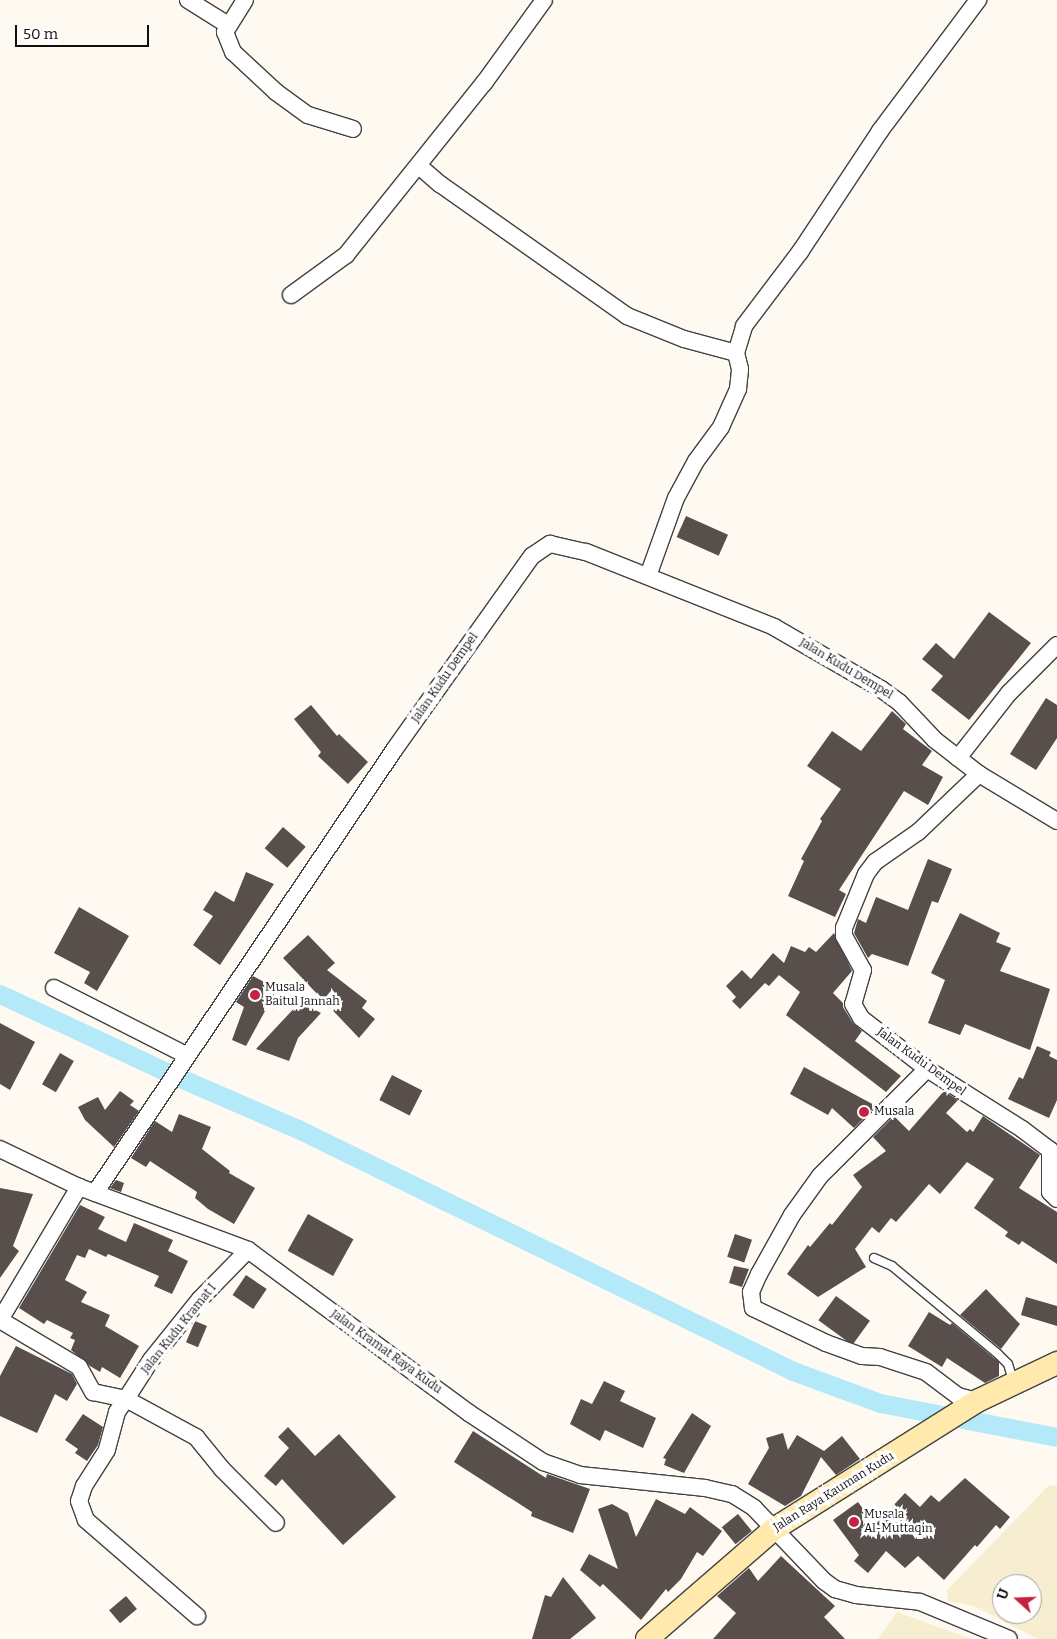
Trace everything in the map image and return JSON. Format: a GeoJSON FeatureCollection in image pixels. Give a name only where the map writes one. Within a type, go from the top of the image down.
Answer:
{"type":"FeatureCollection","features":[{"type":"Feature","properties":{"kind":"street"},"geometry":{"type":"LineString","coordinates":[[188,0],[228,25]]}},
{"type":"Feature","properties":{"kind":"street"},"geometry":{"type":"LineString","coordinates":[[245,0],[228,25],[226,38],[233,52],[276,92],[308,115],[353,129]]}},
{"type":"Feature","properties":{"kind":"street"},"geometry":{"type":"LineString","coordinates":[[291,295],[346,254],[419,166],[544,0]]}},
{"type":"Feature","properties":{"kind":"street"},"geometry":{"type":"LineString","coordinates":[[648,576],[676,498],[696,461],[721,427],[738,389],[740,369],[736,353],[744,326],[800,252],[880,131],[978,0]]}},
{"type":"Feature","properties":{"kind":"street"},"geometry":{"type":"LineString","coordinates":[[419,166],[440,184],[627,316],[684,339],[736,353]]}},
{"type":"Feature","properties":{"kind":"street","name":"Jalan Kudu Dempel"},"geometry":{"type":"LineString","coordinates":[[0,1320],[87,1190],[166,1091],[183,1061],[394,750],[532,556],[550,544],[564,545],[648,576],[774,627],[881,689],[958,758],[979,774],[918,832],[875,862],[860,884],[844,928],[844,936],[863,970],[854,995],[855,1011],[927,1069],[1022,1129],[1053,1144],[1050,1192],[1057,1200]]}},
{"type":"Feature","properties":{"kind":"street"},"geometry":{"type":"LineString","coordinates":[[958,758],[1009,693],[1057,645]]}},
{"type":"Feature","properties":{"kind":"street"},"geometry":{"type":"LineString","coordinates":[[979,774],[1057,821]]}},
{"type":"Feature","properties":{"kind":"street"},"geometry":{"type":"LineString","coordinates":[[54,988],[183,1061]]}},
{"type":"Feature","properties":{"kind":"street"},"geometry":{"type":"LineString","coordinates":[[927,1069],[820,1176],[792,1215],[764,1266],[751,1292],[754,1308],[826,1343],[862,1356],[880,1357],[926,1372],[958,1396],[978,1401],[1057,1363]]}},
{"type":"Feature","properties":{"kind":"street","name":"Jalan Kramat Raya Kudu"},"geometry":{"type":"LineString","coordinates":[[0,1149],[87,1190],[248,1250],[469,1413],[543,1462],[580,1475],[705,1488],[732,1494],[744,1499],[824,1581],[835,1588],[856,1595],[920,1602],[1009,1639]]}},
{"type":"Feature","properties":{"kind":"street","name":"Jalan Kudu Kramat I"},"geometry":{"type":"LineString","coordinates":[[198,1616],[86,1520],[79,1501],[84,1486],[107,1450],[117,1412],[151,1360],[200,1299],[248,1250]]}},
{"type":"Feature","properties":{"kind":"street"},"geometry":{"type":"LineString","coordinates":[[0,1320],[80,1367],[93,1392],[126,1399],[196,1437],[222,1469],[276,1523]]}},
{"type":"Feature","properties":{"kind":"street","name":"Jalan Raya Kauman Kudu"},"geometry":{"type":"LineString","coordinates":[[647,1639],[774,1529],[978,1401]]}},
{"type":"Feature","properties":{"kind":"lane"},"geometry":{"type":"LineString","coordinates":[[874,1258],[892,1266],[998,1354],[1008,1364],[1013,1385]]}},
{"type":"Feature","properties":{"kind":"shaded area"},"geometry":{"type":"Polygon","coordinates":[[[1049,1485],[1057,1486],[1057,1639],[1038,1639],[1009,1624],[1042,1624],[1042,1574],[992,1574],[992,1615],[974,1606],[948,1601],[947,1590],[1049,1485]]]}},
{"type":"Feature","properties":{"kind":"shaded area"},"geometry":{"type":"Polygon","coordinates":[[[897,1612],[952,1632],[973,1639],[878,1639],[897,1612]]]}},
{"type":"Feature","properties":{"kind":"building"},"geometry":{"type":"Polygon","coordinates":[[[686,516],[728,535],[719,556],[677,537],[686,516]]]}},
{"type":"Feature","properties":{"kind":"building"},"geometry":{"type":"Polygon","coordinates":[[[989,612],[1031,643],[969,720],[931,690],[943,676],[922,659],[936,643],[954,659],[989,612]]]}},
{"type":"Feature","properties":{"kind":"building"},"geometry":{"type":"Polygon","coordinates":[[[1046,698],[1057,705],[1057,738],[1036,770],[1010,754],[1046,698]]]}},
{"type":"Feature","properties":{"kind":"building"},"geometry":{"type":"Polygon","coordinates":[[[311,705],[337,736],[339,734],[368,762],[348,784],[318,756],[321,752],[294,719],[311,705]]]}},
{"type":"Feature","properties":{"kind":"building"},"geometry":{"type":"Polygon","coordinates":[[[892,711],[906,724],[903,729],[932,751],[922,765],[943,777],[928,805],[904,791],[839,890],[846,894],[835,917],[788,896],[804,861],[801,859],[822,821],[820,819],[841,789],[807,766],[832,731],[861,751],[892,711]]]}},
{"type":"Feature","properties":{"kind":"building"},"geometry":{"type":"Polygon","coordinates":[[[283,827],[306,847],[287,868],[265,848],[283,827]]]}},
{"type":"Feature","properties":{"kind":"building"},"geometry":{"type":"Polygon","coordinates":[[[928,859],[952,869],[938,903],[932,901],[908,966],[872,954],[868,958],[854,933],[858,919],[866,923],[876,897],[908,910],[928,859]]]}},
{"type":"Feature","properties":{"kind":"building"},"geometry":{"type":"Polygon","coordinates":[[[246,872],[274,884],[220,965],[193,945],[213,916],[203,910],[215,891],[234,902],[246,872]]]}},
{"type":"Feature","properties":{"kind":"building"},"geometry":{"type":"Polygon","coordinates":[[[79,907],[129,936],[97,991],[84,983],[90,972],[54,953],[79,907]]]}},
{"type":"Feature","properties":{"kind":"building"},"geometry":{"type":"Polygon","coordinates":[[[960,913],[1000,933],[996,942],[1011,948],[1000,971],[1050,989],[1030,1050],[965,1024],[960,1035],[928,1023],[945,980],[931,973],[960,913]]]}},
{"type":"Feature","properties":{"kind":"building"},"geometry":{"type":"Polygon","coordinates":[[[834,933],[852,971],[833,993],[843,1003],[843,1007],[853,1023],[862,1031],[855,1041],[901,1076],[886,1092],[786,1015],[800,992],[779,975],[769,986],[765,983],[740,1009],[732,1001],[736,997],[726,986],[742,970],[751,979],[773,953],[784,963],[791,946],[805,952],[809,947],[816,952],[834,933]]]}},
{"type":"Feature","properties":{"kind":"building"},"geometry":{"type":"Polygon","coordinates":[[[308,935],[335,963],[327,970],[367,1001],[362,1008],[375,1019],[359,1038],[283,958],[308,935]]]}},
{"type":"Feature","properties":{"kind":"building"},"geometry":{"type":"Polygon","coordinates":[[[253,976],[277,989],[246,1046],[232,1040],[244,1007],[236,1002],[253,976]]]}},
{"type":"Feature","properties":{"kind":"building"},"geometry":{"type":"Polygon","coordinates":[[[300,1002],[321,1013],[298,1038],[289,1061],[256,1049],[300,1002]]]}},
{"type":"Feature","properties":{"kind":"building"},"geometry":{"type":"Polygon","coordinates":[[[0,1023],[35,1042],[10,1090],[0,1084],[0,1023]]]}},
{"type":"Feature","properties":{"kind":"building"},"geometry":{"type":"Polygon","coordinates":[[[1037,1046],[1051,1052],[1049,1056],[1057,1060],[1057,1100],[1049,1118],[1008,1099],[1019,1077],[1023,1079],[1037,1046]]]}},
{"type":"Feature","properties":{"kind":"building"},"geometry":{"type":"Polygon","coordinates":[[[60,1053],[74,1061],[56,1092],[42,1084],[60,1053]]]}},
{"type":"Feature","properties":{"kind":"building"},"geometry":{"type":"Polygon","coordinates":[[[804,1067],[876,1106],[854,1128],[832,1108],[828,1115],[790,1094],[804,1067]]]}},
{"type":"Feature","properties":{"kind":"building"},"geometry":{"type":"Polygon","coordinates":[[[392,1075],[422,1090],[410,1115],[379,1100],[392,1075]]]}},
{"type":"Feature","properties":{"kind":"building"},"geometry":{"type":"Polygon","coordinates":[[[120,1091],[134,1101],[130,1105],[139,1111],[114,1147],[85,1120],[78,1107],[98,1097],[105,1110],[120,1091]]]}},
{"type":"Feature","properties":{"kind":"building"},"geometry":{"type":"Polygon","coordinates":[[[944,1091],[958,1100],[946,1113],[967,1132],[970,1129],[973,1132],[983,1116],[1040,1155],[1019,1188],[1057,1212],[1057,1264],[1022,1241],[1019,1245],[1005,1236],[1008,1232],[974,1208],[994,1179],[967,1162],[940,1194],[929,1184],[896,1222],[891,1218],[879,1233],[872,1227],[855,1249],[866,1267],[818,1297],[787,1274],[808,1245],[810,1247],[830,1223],[832,1225],[862,1187],[853,1175],[886,1151],[873,1137],[894,1116],[909,1131],[944,1091]]]}},
{"type":"Feature","properties":{"kind":"building"},"geometry":{"type":"Polygon","coordinates":[[[179,1114],[211,1127],[202,1149],[230,1171],[229,1173],[255,1188],[234,1224],[208,1209],[195,1198],[197,1192],[150,1161],[146,1167],[131,1158],[155,1121],[172,1132],[179,1114]]]}},
{"type":"Feature","properties":{"kind":"building"},"geometry":{"type":"Polygon","coordinates":[[[116,1180],[124,1183],[121,1192],[110,1188],[116,1180]]]}},
{"type":"Feature","properties":{"kind":"building"},"geometry":{"type":"Polygon","coordinates":[[[0,1188],[33,1194],[13,1246],[19,1251],[0,1278],[0,1188]]]}},
{"type":"Feature","properties":{"kind":"building"},"geometry":{"type":"Polygon","coordinates":[[[80,1205],[105,1217],[98,1229],[126,1242],[134,1223],[173,1240],[168,1251],[188,1261],[172,1294],[154,1286],[159,1276],[108,1254],[106,1257],[89,1249],[85,1258],[77,1255],[65,1280],[87,1292],[81,1302],[110,1315],[105,1326],[139,1346],[120,1378],[102,1367],[100,1372],[71,1350],[75,1340],[70,1338],[73,1333],[47,1320],[44,1324],[19,1308],[80,1205]]]}},
{"type":"Feature","properties":{"kind":"building"},"geometry":{"type":"Polygon","coordinates":[[[308,1214],[353,1239],[333,1276],[288,1251],[308,1214]]]}},
{"type":"Feature","properties":{"kind":"building"},"geometry":{"type":"Polygon","coordinates":[[[735,1234],[752,1240],[744,1263],[727,1257],[735,1234]]]}},
{"type":"Feature","properties":{"kind":"building"},"geometry":{"type":"Polygon","coordinates":[[[734,1266],[749,1269],[742,1287],[729,1283],[734,1266]]]}},
{"type":"Feature","properties":{"kind":"building"},"geometry":{"type":"Polygon","coordinates":[[[246,1275],[267,1289],[253,1309],[233,1295],[246,1275]]]}},
{"type":"Feature","properties":{"kind":"building"},"geometry":{"type":"Polygon","coordinates":[[[986,1289],[1020,1324],[1001,1349],[960,1315],[986,1289]]]}},
{"type":"Feature","properties":{"kind":"building"},"geometry":{"type":"Polygon","coordinates":[[[836,1296],[870,1321],[852,1345],[818,1320],[836,1296]]]}},
{"type":"Feature","properties":{"kind":"building"},"geometry":{"type":"Polygon","coordinates":[[[1026,1297],[1057,1306],[1057,1326],[1021,1315],[1026,1297]]]}},
{"type":"Feature","properties":{"kind":"building"},"geometry":{"type":"Polygon","coordinates":[[[929,1312],[950,1325],[952,1323],[999,1362],[999,1376],[985,1383],[947,1358],[942,1367],[908,1346],[929,1312]]]}},
{"type":"Feature","properties":{"kind":"building"},"geometry":{"type":"Polygon","coordinates":[[[195,1321],[207,1326],[198,1347],[186,1342],[195,1321]]]}},
{"type":"Feature","properties":{"kind":"building"},"geometry":{"type":"Polygon","coordinates":[[[16,1346],[72,1374],[77,1384],[67,1401],[55,1394],[37,1433],[0,1416],[0,1376],[16,1346]]]}},
{"type":"Feature","properties":{"kind":"building"},"geometry":{"type":"Polygon","coordinates":[[[604,1381],[625,1391],[620,1401],[656,1418],[643,1448],[605,1430],[600,1441],[570,1424],[581,1399],[592,1404],[604,1381]]]}},
{"type":"Feature","properties":{"kind":"building"},"geometry":{"type":"Polygon","coordinates":[[[692,1413],[711,1426],[684,1473],[664,1465],[666,1459],[663,1458],[692,1413]]]}},
{"type":"Feature","properties":{"kind":"building"},"geometry":{"type":"Polygon","coordinates":[[[83,1414],[103,1427],[98,1445],[87,1461],[75,1453],[78,1449],[65,1440],[83,1414]]]}},
{"type":"Feature","properties":{"kind":"building"},"geometry":{"type":"Polygon","coordinates":[[[288,1427],[315,1456],[339,1434],[396,1497],[343,1545],[282,1479],[276,1486],[264,1476],[289,1448],[278,1437],[288,1427]]]}},
{"type":"Feature","properties":{"kind":"building"},"geometry":{"type":"Polygon","coordinates":[[[473,1431],[546,1478],[547,1474],[590,1489],[573,1533],[531,1516],[532,1512],[454,1462],[473,1431]]]}},
{"type":"Feature","properties":{"kind":"building"},"geometry":{"type":"Polygon","coordinates":[[[783,1433],[788,1450],[797,1435],[824,1451],[842,1436],[860,1459],[836,1475],[821,1457],[801,1496],[785,1506],[748,1484],[769,1448],[766,1438],[783,1433]]]}},
{"type":"Feature","properties":{"kind":"building"},"geometry":{"type":"Polygon","coordinates":[[[965,1478],[1010,1517],[1000,1529],[996,1525],[977,1547],[975,1545],[944,1580],[918,1556],[905,1568],[886,1551],[868,1573],[854,1561],[859,1555],[833,1520],[858,1502],[875,1525],[905,1493],[920,1507],[931,1495],[939,1502],[965,1478]]]}},
{"type":"Feature","properties":{"kind":"building"},"geometry":{"type":"Polygon","coordinates":[[[656,1499],[685,1514],[690,1507],[722,1531],[703,1556],[697,1552],[681,1579],[668,1592],[666,1589],[641,1620],[603,1584],[600,1587],[580,1570],[589,1554],[618,1569],[598,1509],[612,1504],[628,1513],[636,1537],[656,1499]]]}},
{"type":"Feature","properties":{"kind":"building"},"geometry":{"type":"Polygon","coordinates":[[[738,1514],[752,1531],[736,1544],[722,1527],[738,1514]]]}},
{"type":"Feature","properties":{"kind":"building"},"geometry":{"type":"Polygon","coordinates":[[[781,1556],[835,1606],[824,1617],[845,1639],[713,1639],[736,1613],[717,1596],[749,1568],[758,1581],[781,1556]]]}},
{"type":"Feature","properties":{"kind":"building"},"geometry":{"type":"Polygon","coordinates":[[[563,1577],[596,1618],[570,1639],[532,1639],[545,1595],[551,1597],[563,1577]]]}},
{"type":"Feature","properties":{"kind":"building"},"geometry":{"type":"Polygon","coordinates":[[[126,1596],[137,1609],[120,1623],[109,1610],[126,1596]]]}},
{"type":"Feature","properties":{"kind":"waterway"},"geometry":{"type":"LineString","coordinates":[[0,994],[173,1075],[298,1129],[793,1371],[880,1403],[1057,1437]]}},
{"type":"Feature","properties":{"kind":"place","name":"Musala Baitul Jannah"},"geometry":{"type":"Point","coordinates":[255,995]}},
{"type":"Feature","properties":{"kind":"place","name":"Musala"},"geometry":{"type":"Point","coordinates":[864,1112]}},
{"type":"Feature","properties":{"kind":"place","name":"Musala Al-Muttaqin"},"geometry":{"type":"Point","coordinates":[854,1522]}}]}
